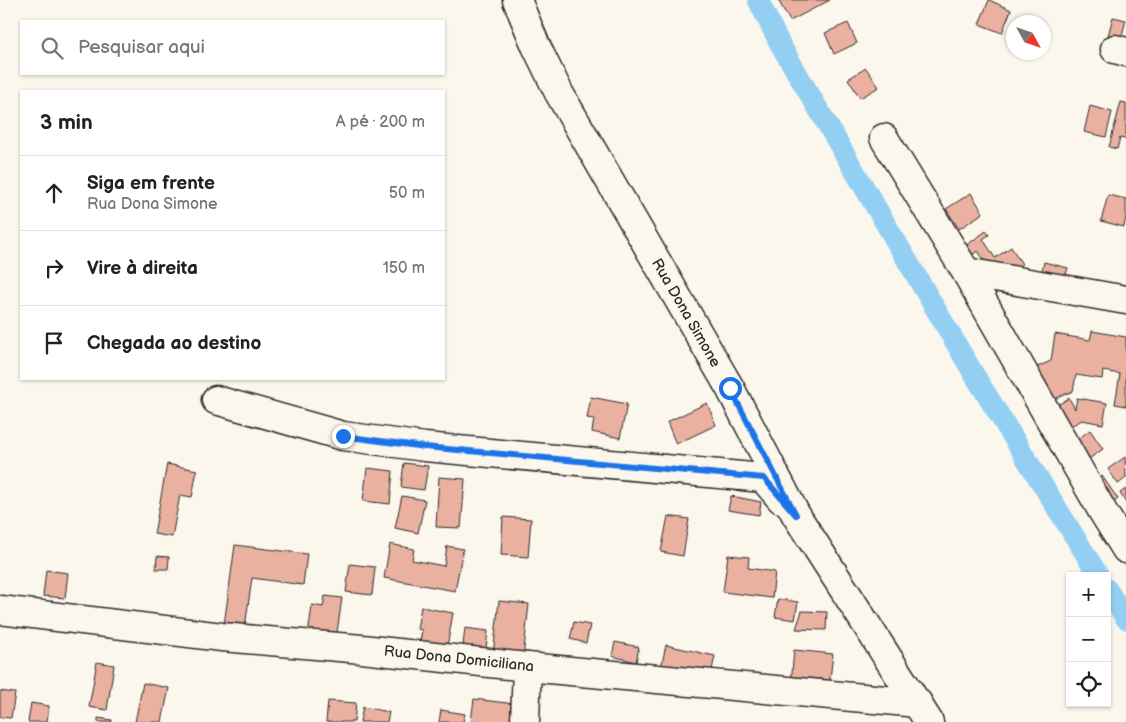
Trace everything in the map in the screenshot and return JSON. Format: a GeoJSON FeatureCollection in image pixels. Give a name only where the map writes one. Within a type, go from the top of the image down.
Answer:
{"type":"FeatureCollection","features":[{"type":"Feature","properties":{"kind":"street","name":"Rua Dona Simone"},"geometry":{"type":"LineString","coordinates":[[517,0],[536,46],[559,93],[730,388],[796,515],[924,713]]}},
{"type":"Feature","properties":{"kind":"street"},"geometry":{"type":"LineString","coordinates":[[884,138],[966,272],[1126,549]]}},
{"type":"Feature","properties":{"kind":"street"},"geometry":{"type":"LineString","coordinates":[[966,272],[1126,300]]}},
{"type":"Feature","properties":{"kind":"street"},"geometry":{"type":"LineString","coordinates":[[216,400],[343,436],[425,447],[764,478],[796,515]]}},
{"type":"Feature","properties":{"kind":"street","name":"Rua Dona Domiciliana"},"geometry":{"type":"LineString","coordinates":[[0,610],[222,637],[362,649],[924,713]]}},
{"type":"Feature","properties":{"kind":"street"},"geometry":{"type":"LineString","coordinates":[[525,722],[527,667]]}},
{"type":"Feature","properties":{"kind":"building"},"geometry":{"type":"Polygon","coordinates":[[[778,0],[830,0],[790,21],[778,0]]]}},
{"type":"Feature","properties":{"kind":"building"},"geometry":{"type":"Polygon","coordinates":[[[989,0],[1011,10],[1009,15],[1006,15],[1006,23],[1002,33],[979,24],[989,0]]]}},
{"type":"Feature","properties":{"kind":"building"},"geometry":{"type":"Polygon","coordinates":[[[1113,17],[1126,20],[1119,46],[1106,43],[1113,17]]]}},
{"type":"Feature","properties":{"kind":"building"},"geometry":{"type":"Polygon","coordinates":[[[848,23],[857,43],[834,54],[825,33],[848,23]]]}},
{"type":"Feature","properties":{"kind":"building"},"geometry":{"type":"Polygon","coordinates":[[[866,68],[879,87],[860,98],[848,79],[866,68]]]}},
{"type":"Feature","properties":{"kind":"building"},"geometry":{"type":"Polygon","coordinates":[[[1121,102],[1126,103],[1126,139],[1120,138],[1117,149],[1109,147],[1121,102]]]}},
{"type":"Feature","properties":{"kind":"building"},"geometry":{"type":"Polygon","coordinates":[[[1090,106],[1112,112],[1106,137],[1084,132],[1090,106]]]}},
{"type":"Feature","properties":{"kind":"building"},"geometry":{"type":"Polygon","coordinates":[[[971,193],[983,213],[959,229],[946,209],[971,193]]]}},
{"type":"Feature","properties":{"kind":"building"},"geometry":{"type":"Polygon","coordinates":[[[1108,195],[1126,199],[1124,227],[1101,221],[1108,195]]]}},
{"type":"Feature","properties":{"kind":"building"},"geometry":{"type":"Polygon","coordinates":[[[986,231],[989,235],[983,239],[995,258],[1011,247],[1022,264],[1006,275],[992,272],[978,251],[970,256],[964,247],[986,231]]]}},
{"type":"Feature","properties":{"kind":"building"},"geometry":{"type":"Polygon","coordinates":[[[1044,262],[1068,268],[1063,284],[1040,278],[1044,262]]]}},
{"type":"Feature","properties":{"kind":"building"},"geometry":{"type":"Polygon","coordinates":[[[1092,331],[1126,337],[1126,406],[1115,404],[1120,374],[1103,371],[1102,379],[1076,375],[1073,391],[1045,403],[1030,370],[1051,361],[1055,334],[1090,340],[1092,331]]]}},
{"type":"Feature","properties":{"kind":"building"},"geometry":{"type":"Polygon","coordinates":[[[591,397],[627,404],[620,438],[592,432],[594,419],[587,418],[591,397]]]}},
{"type":"Feature","properties":{"kind":"building"},"geometry":{"type":"Polygon","coordinates":[[[1069,398],[1075,409],[1077,398],[1107,403],[1103,424],[1082,420],[1065,429],[1053,408],[1069,398]]]}},
{"type":"Feature","properties":{"kind":"building"},"geometry":{"type":"Polygon","coordinates":[[[707,403],[716,425],[676,444],[667,422],[707,403]]]}},
{"type":"Feature","properties":{"kind":"building"},"geometry":{"type":"Polygon","coordinates":[[[1090,430],[1103,449],[1083,463],[1070,445],[1090,430]]]}},
{"type":"Feature","properties":{"kind":"building"},"geometry":{"type":"Polygon","coordinates":[[[1125,457],[1126,478],[1118,484],[1108,469],[1125,457]]]}},
{"type":"Feature","properties":{"kind":"building"},"geometry":{"type":"Polygon","coordinates":[[[404,463],[428,466],[424,490],[401,487],[404,463]]]}},
{"type":"Feature","properties":{"kind":"building"},"geometry":{"type":"Polygon","coordinates":[[[167,464],[197,470],[192,497],[180,495],[172,537],[154,534],[167,464]]]}},
{"type":"Feature","properties":{"kind":"building"},"geometry":{"type":"Polygon","coordinates":[[[367,468],[393,471],[390,504],[363,501],[367,468]]]}},
{"type":"Feature","properties":{"kind":"building"},"geometry":{"type":"Polygon","coordinates":[[[1102,476],[1118,499],[1107,507],[1091,484],[1102,476]]]}},
{"type":"Feature","properties":{"kind":"building"},"geometry":{"type":"Polygon","coordinates":[[[439,477],[465,479],[461,528],[436,527],[439,477]]]}},
{"type":"Feature","properties":{"kind":"building"},"geometry":{"type":"Polygon","coordinates":[[[1126,489],[1126,503],[1120,493],[1126,489]]]}},
{"type":"Feature","properties":{"kind":"building"},"geometry":{"type":"Polygon","coordinates":[[[402,496],[425,500],[418,533],[395,528],[402,496]]]}},
{"type":"Feature","properties":{"kind":"building"},"geometry":{"type":"Polygon","coordinates":[[[731,496],[761,502],[759,515],[728,510],[731,496]]]}},
{"type":"Feature","properties":{"kind":"building"},"geometry":{"type":"Polygon","coordinates":[[[668,516],[689,519],[683,556],[661,552],[668,516]]]}},
{"type":"Feature","properties":{"kind":"building"},"geometry":{"type":"Polygon","coordinates":[[[503,517],[531,519],[528,557],[501,555],[503,517]]]}},
{"type":"Feature","properties":{"kind":"building"},"geometry":{"type":"Polygon","coordinates":[[[390,544],[414,549],[412,560],[444,566],[447,546],[463,549],[455,591],[384,578],[390,544]]]}},
{"type":"Feature","properties":{"kind":"building"},"geometry":{"type":"Polygon","coordinates":[[[235,545],[307,554],[303,585],[252,578],[245,627],[224,625],[235,545]]]}},
{"type":"Feature","properties":{"kind":"building"},"geometry":{"type":"Polygon","coordinates":[[[728,555],[749,557],[748,568],[775,572],[772,598],[723,592],[728,555]]]}},
{"type":"Feature","properties":{"kind":"building"},"geometry":{"type":"Polygon","coordinates":[[[157,556],[169,557],[168,569],[156,569],[157,556]]]}},
{"type":"Feature","properties":{"kind":"building"},"geometry":{"type":"Polygon","coordinates":[[[350,564],[375,567],[372,595],[346,592],[350,564]]]}},
{"type":"Feature","properties":{"kind":"building"},"geometry":{"type":"Polygon","coordinates":[[[46,570],[68,573],[65,598],[43,596],[46,570]]]}},
{"type":"Feature","properties":{"kind":"building"},"geometry":{"type":"Polygon","coordinates":[[[325,596],[342,598],[336,639],[308,635],[312,605],[323,607],[325,596]]]}},
{"type":"Feature","properties":{"kind":"building"},"geometry":{"type":"Polygon","coordinates":[[[778,599],[798,602],[795,620],[775,617],[778,599]]]}},
{"type":"Feature","properties":{"kind":"building"},"geometry":{"type":"Polygon","coordinates":[[[499,601],[529,604],[523,658],[493,655],[499,601]]]}},
{"type":"Feature","properties":{"kind":"building"},"geometry":{"type":"Polygon","coordinates":[[[421,607],[453,613],[446,653],[419,648],[422,630],[417,629],[421,607]]]}},
{"type":"Feature","properties":{"kind":"building"},"geometry":{"type":"Polygon","coordinates":[[[802,611],[827,612],[826,630],[796,629],[802,611]]]}},
{"type":"Feature","properties":{"kind":"building"},"geometry":{"type":"Polygon","coordinates":[[[574,622],[590,625],[586,643],[570,639],[574,622]]]}},
{"type":"Feature","properties":{"kind":"building"},"geometry":{"type":"Polygon","coordinates":[[[465,628],[488,631],[485,656],[462,654],[465,628]]]}},
{"type":"Feature","properties":{"kind":"building"},"geometry":{"type":"Polygon","coordinates":[[[615,642],[639,647],[636,662],[612,656],[615,642]]]}},
{"type":"Feature","properties":{"kind":"building"},"geometry":{"type":"Polygon","coordinates":[[[666,645],[715,656],[710,679],[661,668],[666,645]]]}},
{"type":"Feature","properties":{"kind":"building"},"geometry":{"type":"Polygon","coordinates":[[[794,650],[833,654],[829,687],[791,684],[794,650]]]}},
{"type":"Feature","properties":{"kind":"building"},"geometry":{"type":"Polygon","coordinates":[[[97,662],[114,665],[107,710],[89,707],[97,662]]]}},
{"type":"Feature","properties":{"kind":"building"},"geometry":{"type":"Polygon","coordinates":[[[143,683],[169,688],[162,722],[135,722],[143,683]]]}},
{"type":"Feature","properties":{"kind":"building"},"geometry":{"type":"Polygon","coordinates":[[[0,691],[15,693],[11,718],[0,717],[0,691]]]}},
{"type":"Feature","properties":{"kind":"building"},"geometry":{"type":"Polygon","coordinates":[[[474,699],[515,704],[512,722],[471,722],[474,699]]]}},
{"type":"Feature","properties":{"kind":"building"},"geometry":{"type":"Polygon","coordinates":[[[328,701],[356,703],[354,722],[326,722],[328,701]]]}},
{"type":"Feature","properties":{"kind":"building"},"geometry":{"type":"Polygon","coordinates":[[[31,703],[49,706],[47,722],[28,722],[31,703]]]}},
{"type":"Feature","properties":{"kind":"building"},"geometry":{"type":"Polygon","coordinates":[[[363,707],[389,712],[387,722],[360,722],[363,707]]]}},
{"type":"Feature","properties":{"kind":"building"},"geometry":{"type":"Polygon","coordinates":[[[441,710],[465,714],[463,722],[439,722],[441,710]]]}},
{"type":"Feature","properties":{"kind":"building"},"geometry":{"type":"Polygon","coordinates":[[[98,718],[112,720],[112,722],[98,722],[98,718]]]}},
{"type":"Feature","properties":{"kind":"waterway"},"geometry":{"type":"LineString","coordinates":[[758,0],[780,44],[975,376],[1097,572]]}},
{"type":"Feature","properties":{"kind":"waterway"},"geometry":{"type":"LineString","coordinates":[[1111,595],[1126,619]]}},
{"type":"Feature","properties":{"kind":"route"},"geometry":{"type":"LineString","coordinates":[[343,436],[425,447],[764,478],[796,515],[730,388]]}}]}
